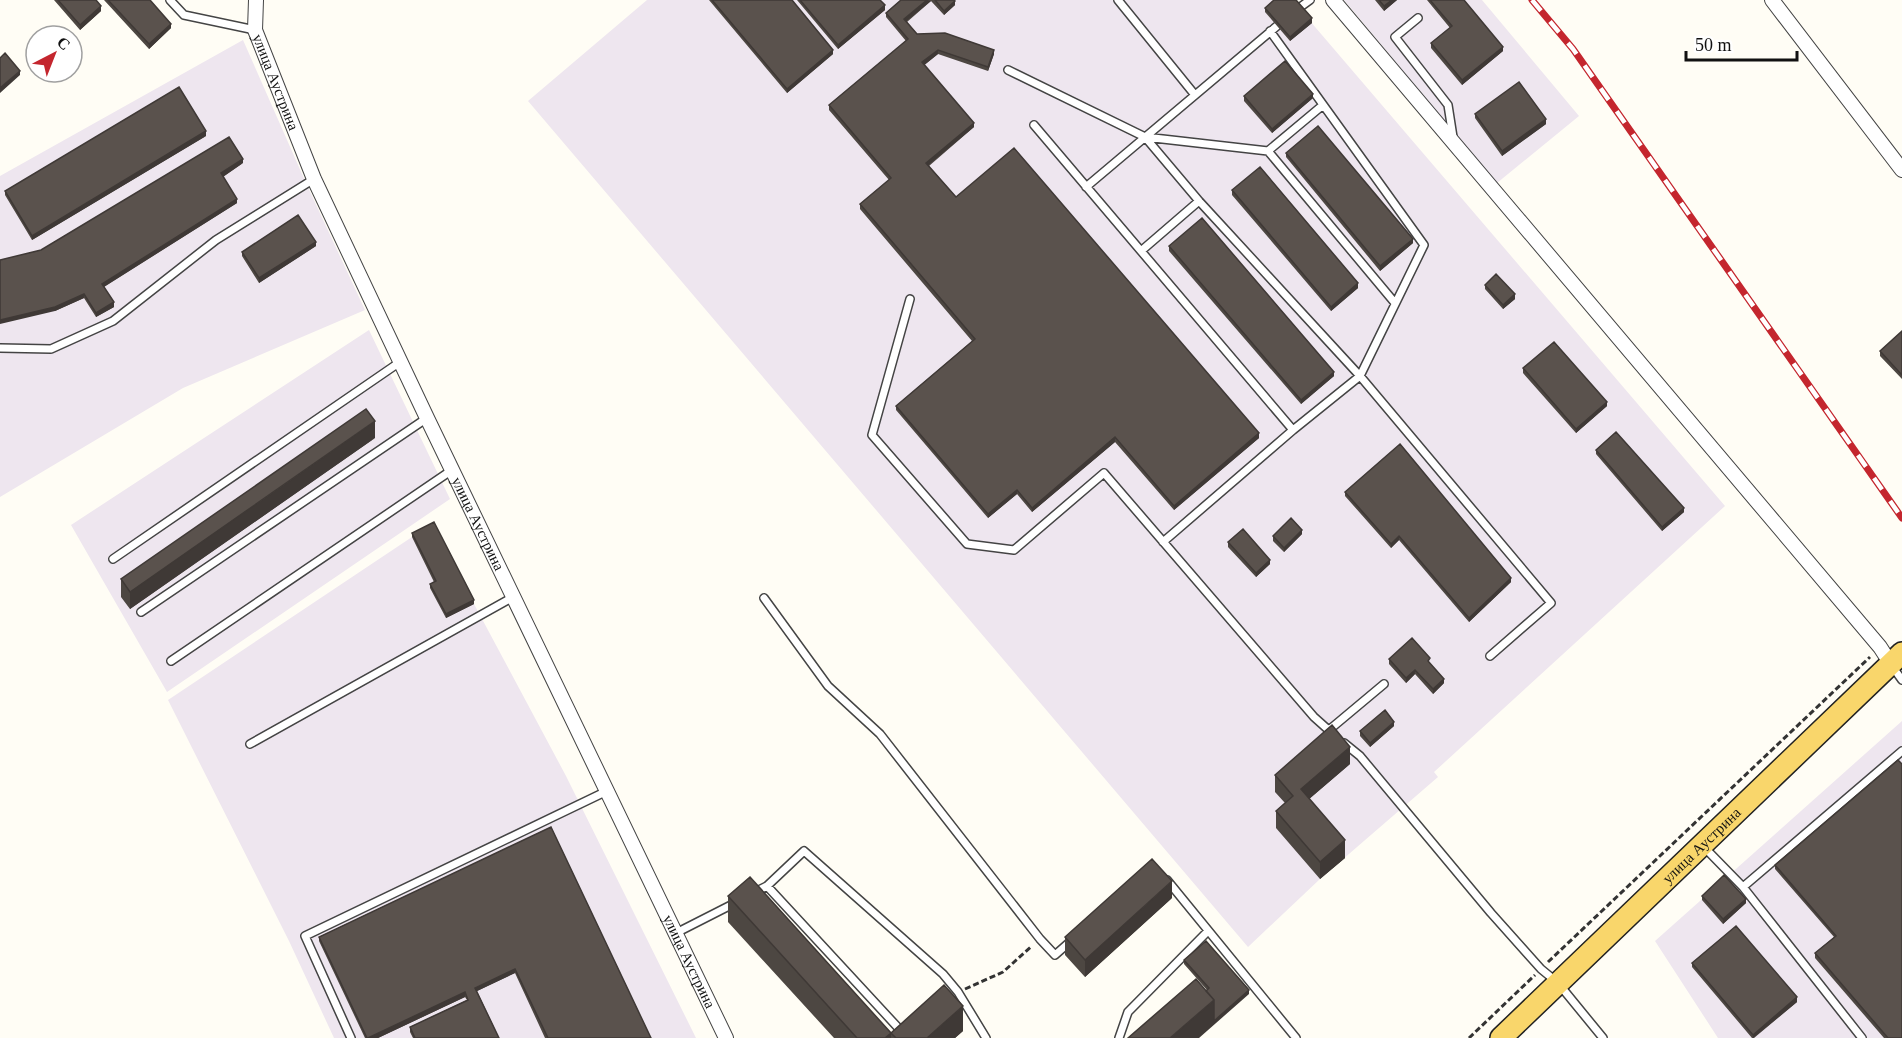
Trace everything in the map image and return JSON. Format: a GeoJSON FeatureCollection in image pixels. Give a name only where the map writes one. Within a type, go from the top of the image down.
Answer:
{"type":"FeatureCollection","features":[{"type":"Feature","properties":{"kind":"main road","name":"улица Аустрина"},"geometry":{"type":"LineString","coordinates":[[1502,1038],[1894,661]]}},
{"type":"Feature","properties":{"kind":"street","name":"улица Аустрина"},"geometry":{"type":"LineString","coordinates":[[256,0],[255,30],[314,179],[726,1038]]}},
{"type":"Feature","properties":{"kind":"street"},"geometry":{"type":"LineString","coordinates":[[1333,0],[1894,661]]}},
{"type":"Feature","properties":{"kind":"street"},"geometry":{"type":"LineString","coordinates":[[1772,0],[1902,170]]}},
{"type":"Feature","properties":{"kind":"lane"},"geometry":{"type":"LineString","coordinates":[[170,0],[184,15],[255,30]]}},
{"type":"Feature","properties":{"kind":"lane"},"geometry":{"type":"LineString","coordinates":[[1118,0],[1195,95]]}},
{"type":"Feature","properties":{"kind":"lane"},"geometry":{"type":"LineString","coordinates":[[1299,8],[1310,0]]}},
{"type":"Feature","properties":{"kind":"lane"},"geometry":{"type":"LineString","coordinates":[[1418,18],[1395,37],[1448,105],[1454,143]]}},
{"type":"Feature","properties":{"kind":"lane"},"geometry":{"type":"LineString","coordinates":[[1086,187],[1277,26]]}},
{"type":"Feature","properties":{"kind":"lane"},"geometry":{"type":"LineString","coordinates":[[1163,542],[1293,430],[1360,376],[1424,245],[1270,31]]}},
{"type":"Feature","properties":{"kind":"lane"},"geometry":{"type":"LineString","coordinates":[[1008,70],[1146,137],[1268,152],[1395,303]]}},
{"type":"Feature","properties":{"kind":"lane"},"geometry":{"type":"LineString","coordinates":[[1268,152],[1323,105]]}},
{"type":"Feature","properties":{"kind":"lane"},"geometry":{"type":"LineString","coordinates":[[1034,125],[1293,430]]}},
{"type":"Feature","properties":{"kind":"lane"},"geometry":{"type":"LineString","coordinates":[[1146,137],[1199,201],[1360,376],[1551,603],[1490,656]]}},
{"type":"Feature","properties":{"kind":"lane"},"geometry":{"type":"LineString","coordinates":[[0,348],[51,349],[113,321],[216,240],[314,179]]}},
{"type":"Feature","properties":{"kind":"lane"},"geometry":{"type":"LineString","coordinates":[[1141,251],[1199,201]]}},
{"type":"Feature","properties":{"kind":"lane"},"geometry":{"type":"LineString","coordinates":[[910,299],[872,435],[967,544],[1014,550],[1104,474],[1314,717],[1360,756],[1540,969],[1558,983],[1603,1038]]}},
{"type":"Feature","properties":{"kind":"lane"},"geometry":{"type":"LineString","coordinates":[[113,559],[400,362]]}},
{"type":"Feature","properties":{"kind":"lane"},"geometry":{"type":"LineString","coordinates":[[141,612],[427,418]]}},
{"type":"Feature","properties":{"kind":"lane"},"geometry":{"type":"LineString","coordinates":[[171,661],[452,470]]}},
{"type":"Feature","properties":{"kind":"lane"},"geometry":{"type":"LineString","coordinates":[[250,744],[513,597]]}},
{"type":"Feature","properties":{"kind":"lane"},"geometry":{"type":"LineString","coordinates":[[764,598],[828,686],[879,734],[1055,955],[1080,933]]}},
{"type":"Feature","properties":{"kind":"lane"},"geometry":{"type":"LineString","coordinates":[[1329,730],[1384,684]]}},
{"type":"Feature","properties":{"kind":"lane"},"geometry":{"type":"LineString","coordinates":[[1743,887],[1902,751]]}},
{"type":"Feature","properties":{"kind":"lane"},"geometry":{"type":"LineString","coordinates":[[351,1038],[305,936],[607,791]]}},
{"type":"Feature","properties":{"kind":"lane"},"geometry":{"type":"LineString","coordinates":[[1702,844],[1743,887],[1862,1038]]}},
{"type":"Feature","properties":{"kind":"lane"},"geometry":{"type":"LineString","coordinates":[[676,933],[767,886],[804,851],[953,985],[986,1038]]}},
{"type":"Feature","properties":{"kind":"lane"},"geometry":{"type":"LineString","coordinates":[[1162,873],[1296,1038]]}},
{"type":"Feature","properties":{"kind":"lane"},"geometry":{"type":"LineString","coordinates":[[767,886],[903,1034],[911,1025]]}},
{"type":"Feature","properties":{"kind":"lane"},"geometry":{"type":"LineString","coordinates":[[1119,1038],[1128,1012],[1208,931]]}},
{"type":"Feature","properties":{"kind":"lane"},"geometry":{"type":"LineString","coordinates":[[945,993],[953,985]]}},
{"type":"Feature","properties":{"kind":"path"},"geometry":{"type":"LineString","coordinates":[[1469,1038],[1540,969],[1894,661]]}},
{"type":"Feature","properties":{"kind":"path"},"geometry":{"type":"LineString","coordinates":[[958,992],[1003,972],[1040,939]]}},
{"type":"Feature","properties":{"kind":"shaded area"},"geometry":{"type":"Polygon","coordinates":[[[647,0],[1292,0],[1725,506],[1434,772],[1438,777],[1320,879],[1248,947],[528,101],[647,0]]]}},
{"type":"Feature","properties":{"kind":"shaded area"},"geometry":{"type":"Polygon","coordinates":[[[1344,0],[1482,0],[1579,116],[1497,183],[1344,0]]]}},
{"type":"Feature","properties":{"kind":"shaded area"},"geometry":{"type":"Polygon","coordinates":[[[243,40],[365,310],[183,388],[0,497],[0,176],[243,40]]]}},
{"type":"Feature","properties":{"kind":"shaded area"},"geometry":{"type":"Polygon","coordinates":[[[369,330],[450,499],[167,692],[71,525],[369,330]]]}},
{"type":"Feature","properties":{"kind":"shaded area"},"geometry":{"type":"Polygon","coordinates":[[[434,526],[566,776],[696,1038],[334,1038],[289,941],[168,700],[412,537],[434,526]]]}},
{"type":"Feature","properties":{"kind":"shaded area"},"geometry":{"type":"Polygon","coordinates":[[[1902,721],[1902,1038],[1718,1038],[1655,941],[1902,721]]]}},
{"type":"Feature","properties":{"kind":"building"},"geometry":{"type":"Polygon","coordinates":[[[58,0],[96,0],[101,6],[79,24],[58,0]]]}},
{"type":"Feature","properties":{"kind":"building"},"geometry":{"type":"Polygon","coordinates":[[[108,0],[150,0],[171,24],[149,44],[108,0]]]}},
{"type":"Feature","properties":{"kind":"building"},"geometry":{"type":"Polygon","coordinates":[[[712,0],[792,0],[833,50],[787,89],[712,0]]]}},
{"type":"Feature","properties":{"kind":"building"},"geometry":{"type":"Polygon","coordinates":[[[800,0],[880,0],[885,5],[838,45],[800,0]]]}},
{"type":"Feature","properties":{"kind":"building"},"geometry":{"type":"Polygon","coordinates":[[[901,0],[927,0],[904,19],[917,34],[945,33],[994,50],[988,67],[938,50],[922,62],[974,123],[926,163],[956,197],[1014,148],[1259,433],[1174,506],[1115,437],[1032,508],[1017,490],[988,514],[896,406],[975,339],[860,204],[891,178],[829,105],[908,39],[886,13],[901,0]]]}},
{"type":"Feature","properties":{"kind":"building"},"geometry":{"type":"Polygon","coordinates":[[[935,0],[954,0],[955,1],[944,11],[935,0]]]}},
{"type":"Feature","properties":{"kind":"building"},"geometry":{"type":"Polygon","coordinates":[[[1274,0],[1296,0],[1312,18],[1290,37],[1265,8],[1274,0]]]}},
{"type":"Feature","properties":{"kind":"building"},"geometry":{"type":"Polygon","coordinates":[[[1379,0],[1392,0],[1384,6],[1379,0]]]}},
{"type":"Feature","properties":{"kind":"building"},"geometry":{"type":"Polygon","coordinates":[[[1430,0],[1464,0],[1503,47],[1462,80],[1431,43],[1452,26],[1430,0]]]}},
{"type":"Feature","properties":{"kind":"building"},"geometry":{"type":"Polygon","coordinates":[[[5,53],[20,71],[0,88],[0,58],[5,53]]]}},
{"type":"Feature","properties":{"kind":"building"},"geometry":{"type":"Polygon","coordinates":[[[1285,61],[1313,94],[1272,129],[1244,96],[1285,61]]]}},
{"type":"Feature","properties":{"kind":"building"},"geometry":{"type":"Polygon","coordinates":[[[1519,82],[1546,119],[1502,151],[1475,114],[1519,82]]]}},
{"type":"Feature","properties":{"kind":"building"},"geometry":{"type":"Polygon","coordinates":[[[179,87],[206,131],[32,236],[5,191],[179,87]]]}},
{"type":"Feature","properties":{"kind":"building"},"geometry":{"type":"Polygon","coordinates":[[[1318,126],[1413,239],[1380,266],[1286,153],[1318,126]]]}},
{"type":"Feature","properties":{"kind":"building"},"geometry":{"type":"Polygon","coordinates":[[[229,137],[243,159],[221,173],[237,199],[102,284],[114,302],[96,313],[84,294],[55,307],[0,320],[0,260],[41,250],[229,137]]]}},
{"type":"Feature","properties":{"kind":"building"},"geometry":{"type":"Polygon","coordinates":[[[1260,167],[1358,283],[1331,307],[1232,190],[1260,167]]]}},
{"type":"Feature","properties":{"kind":"building"},"geometry":{"type":"Polygon","coordinates":[[[298,215],[316,242],[259,278],[242,252],[298,215]]]}},
{"type":"Feature","properties":{"kind":"building"},"geometry":{"type":"Polygon","coordinates":[[[1202,218],[1334,372],[1301,400],[1169,246],[1202,218]]]}},
{"type":"Feature","properties":{"kind":"building"},"geometry":{"type":"Polygon","coordinates":[[[1496,274],[1515,294],[1503,305],[1485,285],[1496,274]]]}},
{"type":"Feature","properties":{"kind":"building"},"geometry":{"type":"Polygon","coordinates":[[[1902,331],[1902,375],[1880,351],[1902,331]]]}},
{"type":"Feature","properties":{"kind":"building"},"geometry":{"type":"Polygon","coordinates":[[[1554,342],[1607,402],[1576,429],[1523,368],[1554,342]]]}},
{"type":"Feature","properties":{"kind":"building"},"geometry":{"type":"Polygon","coordinates":[[[366,409],[375,421],[130,592],[121,579],[366,409]]]}},
{"type":"Feature","properties":{"kind":"building"},"geometry":{"type":"Polygon","coordinates":[[[1616,432],[1684,508],[1662,527],[1596,450],[1616,432]]]}},
{"type":"Feature","properties":{"kind":"building"},"geometry":{"type":"Polygon","coordinates":[[[1400,444],[1511,578],[1469,618],[1399,536],[1391,544],[1345,492],[1400,444]]]}},
{"type":"Feature","properties":{"kind":"building"},"geometry":{"type":"Polygon","coordinates":[[[1291,518],[1302,530],[1284,548],[1273,536],[1291,518]]]}},
{"type":"Feature","properties":{"kind":"building"},"geometry":{"type":"Polygon","coordinates":[[[434,522],[474,600],[446,614],[430,584],[436,581],[412,533],[434,522]]]}},
{"type":"Feature","properties":{"kind":"building"},"geometry":{"type":"Polygon","coordinates":[[[1243,529],[1270,560],[1256,573],[1228,542],[1243,529]]]}},
{"type":"Feature","properties":{"kind":"building"},"geometry":{"type":"Polygon","coordinates":[[[1412,638],[1430,658],[1428,661],[1444,679],[1433,689],[1415,670],[1406,678],[1389,659],[1412,638]]]}},
{"type":"Feature","properties":{"kind":"building"},"geometry":{"type":"Polygon","coordinates":[[[1385,710],[1394,722],[1370,743],[1360,731],[1385,710]]]}},
{"type":"Feature","properties":{"kind":"building"},"geometry":{"type":"Polygon","coordinates":[[[1332,725],[1350,747],[1301,789],[1345,840],[1320,862],[1276,811],[1293,796],[1275,775],[1332,725]]]}},
{"type":"Feature","properties":{"kind":"building"},"geometry":{"type":"Polygon","coordinates":[[[1898,760],[1902,764],[1902,1038],[1888,1038],[1815,953],[1836,936],[1775,865],[1898,760]]]}},
{"type":"Feature","properties":{"kind":"building"},"geometry":{"type":"Polygon","coordinates":[[[551,827],[651,1038],[548,1038],[515,969],[475,988],[499,1038],[415,1038],[410,1027],[468,1000],[465,992],[367,1038],[319,937],[551,827]]]}},
{"type":"Feature","properties":{"kind":"building"},"geometry":{"type":"Polygon","coordinates":[[[1152,859],[1172,881],[1085,960],[1065,937],[1152,859]]]}},
{"type":"Feature","properties":{"kind":"building"},"geometry":{"type":"Polygon","coordinates":[[[1724,875],[1746,899],[1723,919],[1702,896],[1724,875]]]}},
{"type":"Feature","properties":{"kind":"building"},"geometry":{"type":"Polygon","coordinates":[[[750,877],[891,1033],[885,1038],[857,1038],[728,896],[750,877]]]}},
{"type":"Feature","properties":{"kind":"building"},"geometry":{"type":"Polygon","coordinates":[[[1736,926],[1797,997],[1753,1035],[1692,963],[1736,926]]]}},
{"type":"Feature","properties":{"kind":"building"},"geometry":{"type":"Polygon","coordinates":[[[1206,941],[1249,990],[1214,1021],[1214,1000],[1206,991],[1209,988],[1184,960],[1206,941]]]}},
{"type":"Feature","properties":{"kind":"building"},"geometry":{"type":"Polygon","coordinates":[[[1196,979],[1214,1000],[1170,1038],[1128,1038],[1196,979]]]}},
{"type":"Feature","properties":{"kind":"building"},"geometry":{"type":"Polygon","coordinates":[[[944,985],[963,1006],[927,1038],[896,1038],[891,1033],[944,985]]]}},
{"type":"Feature","properties":{"kind":"railway"},"geometry":{"type":"LineString","coordinates":[[1532,0],[1573,49],[1902,518]]}}]}
